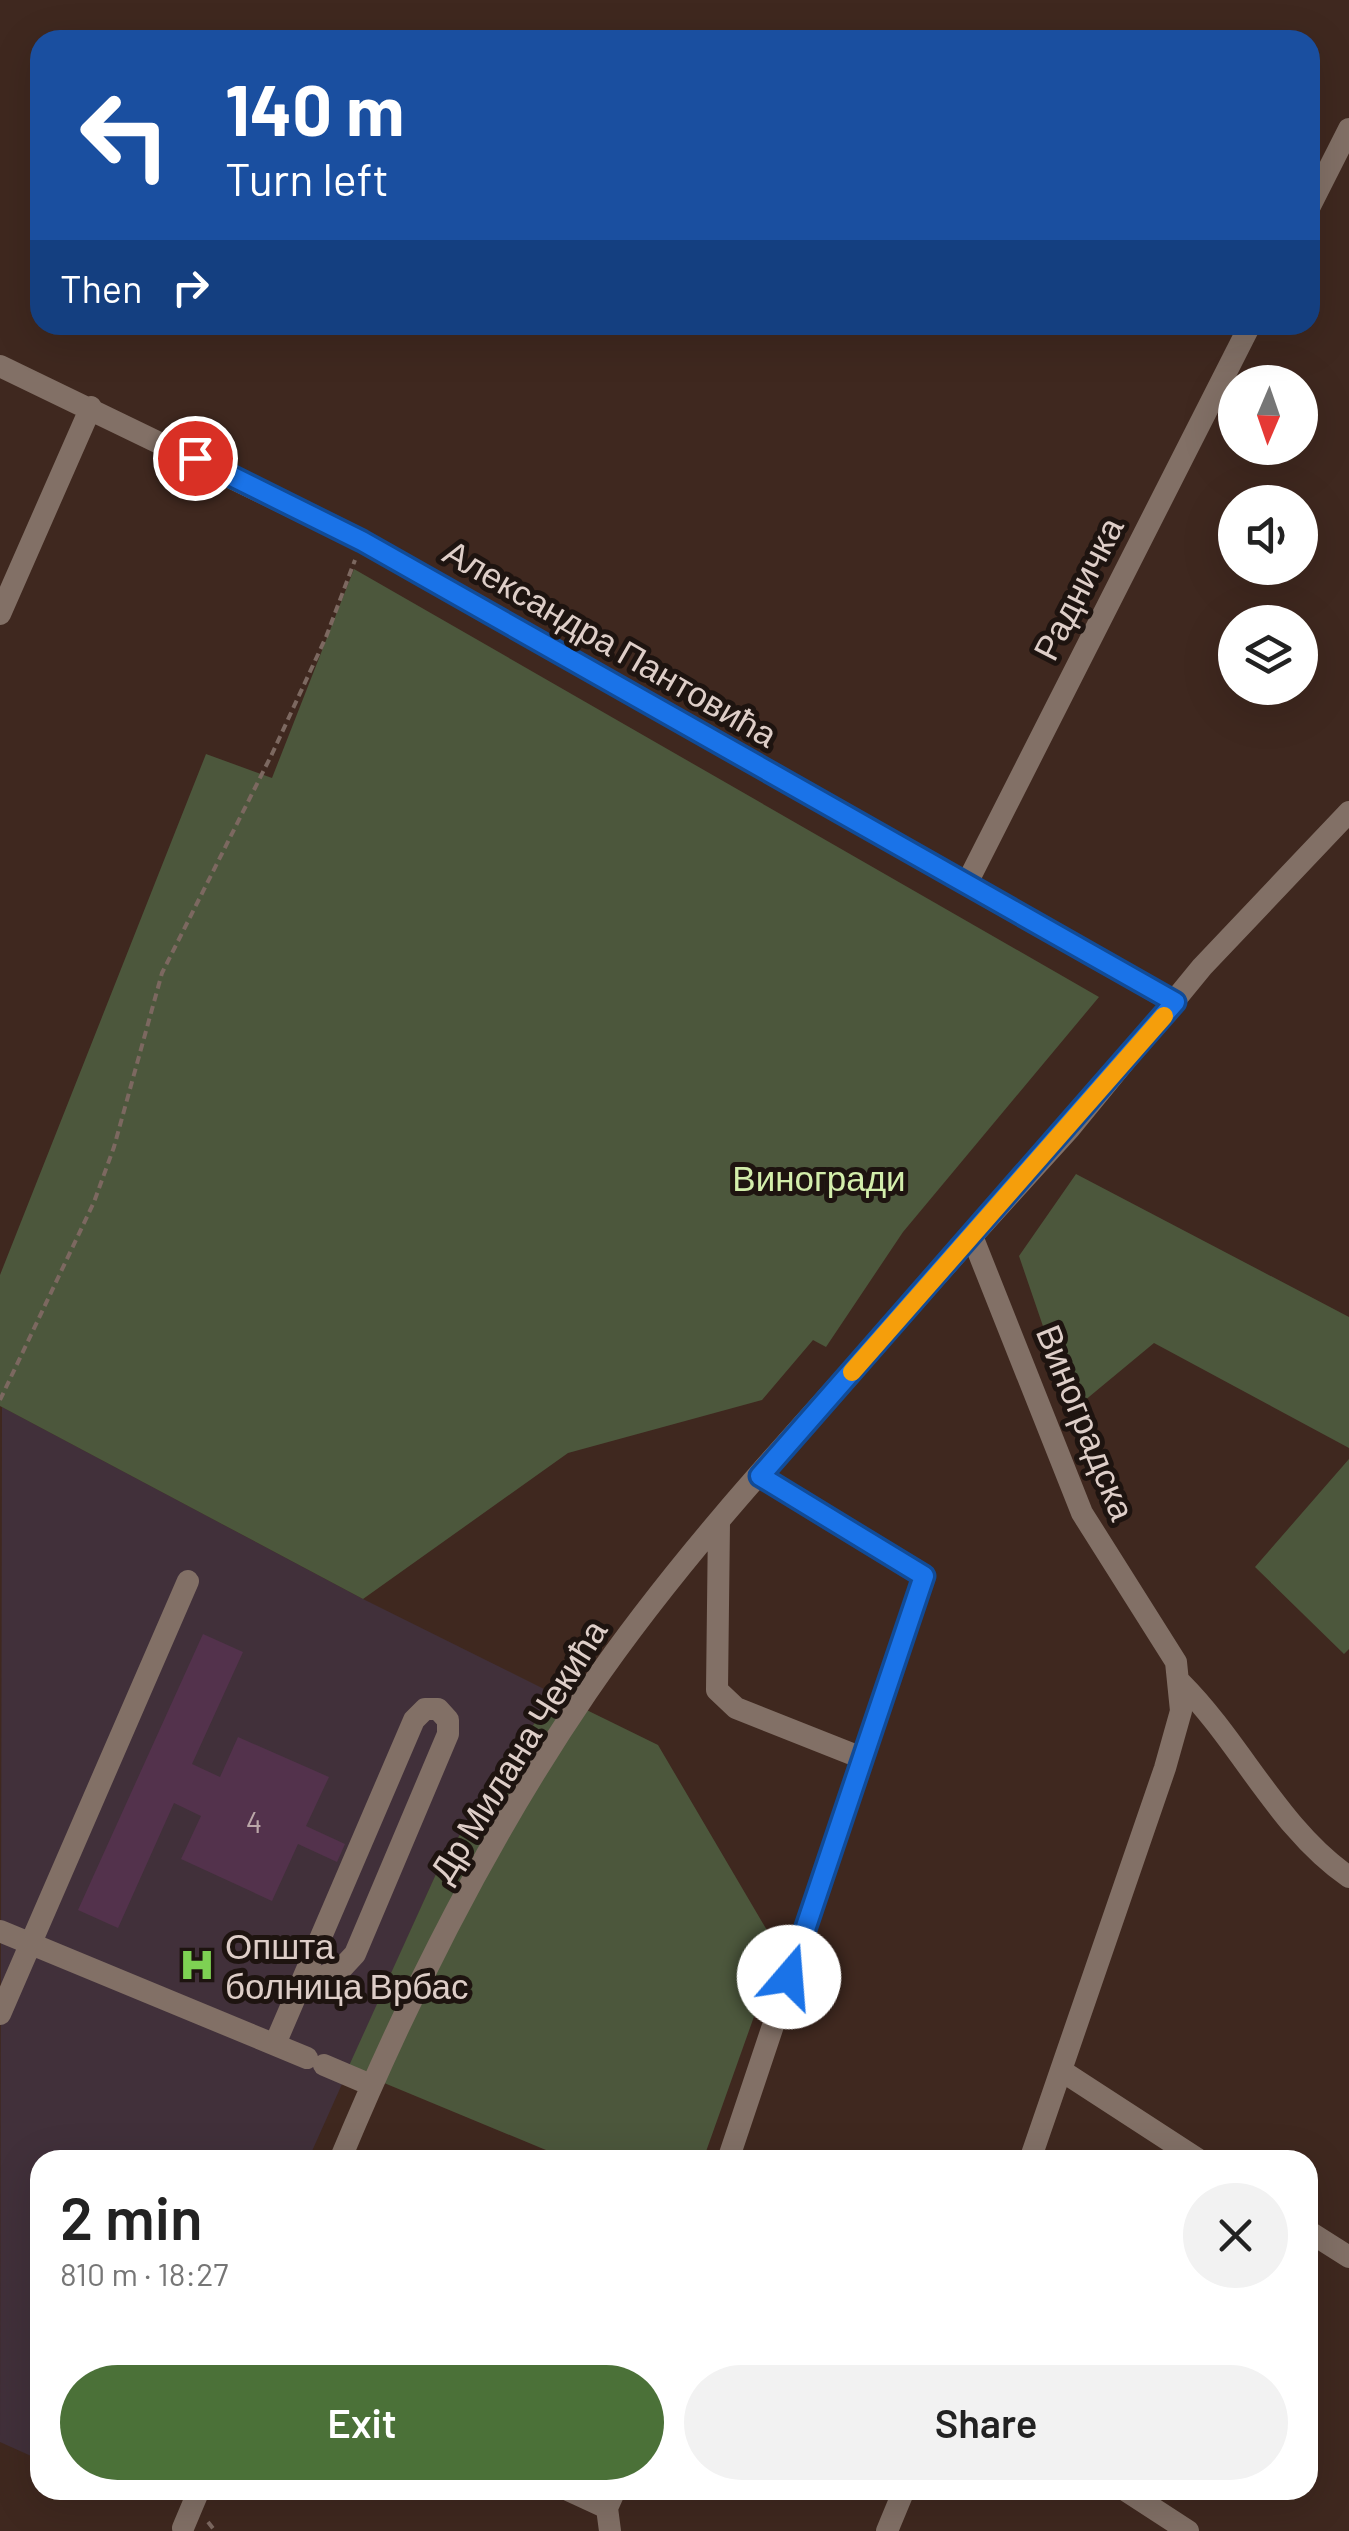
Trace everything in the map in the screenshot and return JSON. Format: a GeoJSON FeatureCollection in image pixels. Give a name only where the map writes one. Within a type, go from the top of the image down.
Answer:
{"type":"FeatureCollection","features":[{"type":"Feature","properties":{"kind":"street"},"geometry":{"type":"LineString","coordinates":[[1320,186],[1349,129]]}},
{"type":"Feature","properties":{"kind":"street","name":"Радничка"},"geometry":{"type":"LineString","coordinates":[[967,883],[1245,335]]}},
{"type":"Feature","properties":{"kind":"street","name":"Александра Пантовића"},"geometry":{"type":"LineString","coordinates":[[0,366],[362,541],[1175,1002]]}},
{"type":"Feature","properties":{"kind":"street"},"geometry":{"type":"LineString","coordinates":[[0,614],[91,407]]}},
{"type":"Feature","properties":{"kind":"street"},"geometry":{"type":"LineString","coordinates":[[972,1236],[1202,967],[1349,812]]}},
{"type":"Feature","properties":{"kind":"street","name":"Др Милана Чекића"},"geometry":{"type":"LineString","coordinates":[[344,2150],[371,2085],[473,1883],[586,1694],[719,1522],[972,1236]]}},
{"type":"Feature","properties":{"kind":"street","name":"Виноградска"},"geometry":{"type":"LineString","coordinates":[[972,1236],[1082,1512],[1172,1653],[1181,1683],[1179,1722],[1165,1768],[1034,2150]]}},
{"type":"Feature","properties":{"kind":"street"},"geometry":{"type":"LineString","coordinates":[[731,2150],[924,1576],[760,1476]]}},
{"type":"Feature","properties":{"kind":"street"},"geometry":{"type":"LineString","coordinates":[[719,1522],[717,1690],[736,1708],[862,1758]]}},
{"type":"Feature","properties":{"kind":"street"},"geometry":{"type":"LineString","coordinates":[[0,2014],[188,1581]]}},
{"type":"Feature","properties":{"kind":"street"},"geometry":{"type":"LineString","coordinates":[[1181,1683],[1213,1715],[1317,1854],[1349,1877]]}},
{"type":"Feature","properties":{"kind":"street"},"geometry":{"type":"LineString","coordinates":[[275,2044],[299,1987],[415,1717],[425,1709],[440,1711],[448,1720],[448,1734],[355,1954],[342,1968],[299,1987]]}},
{"type":"Feature","properties":{"kind":"street"},"geometry":{"type":"LineString","coordinates":[[0,1930],[371,2085]]}},
{"type":"Feature","properties":{"kind":"street"},"geometry":{"type":"LineString","coordinates":[[1062,2071],[1184,2150]]}},
{"type":"Feature","properties":{"kind":"street"},"geometry":{"type":"LineString","coordinates":[[1318,2237],[1349,2258]]}},
{"type":"Feature","properties":{"kind":"street"},"geometry":{"type":"LineString","coordinates":[[183,2528],[195,2500]]}},
{"type":"Feature","properties":{"kind":"street"},"geometry":{"type":"LineString","coordinates":[[887,2531],[900,2500]]}},
{"type":"Feature","properties":{"kind":"street"},"geometry":{"type":"LineString","coordinates":[[1140,2500],[1188,2531]]}},
{"type":"Feature","properties":{"kind":"path"},"geometry":{"type":"LineString","coordinates":[[0,1400],[94,1202],[114,1147],[162,973],[311,670],[362,541]]}},
{"type":"Feature","properties":{"kind":"shaded area","name":"Општа болница Врбас"},"geometry":{"type":"Polygon","coordinates":[[[2,1407],[363,1599],[554,1694],[441,1863],[312,2150],[30,2150],[30,2456],[0,2442],[2,1407]]]}},
{"type":"Feature","properties":{"kind":"green space","name":"Виногради"},"geometry":{"type":"Polygon","coordinates":[[[354,569],[1099,997],[903,1232],[826,1347],[813,1340],[762,1400],[568,1453],[363,1599],[0,1406],[0,1275],[206,754],[272,778],[354,569]]]}},
{"type":"Feature","properties":{"kind":"green space"},"geometry":{"type":"Polygon","coordinates":[[[1076,1174],[1349,1317],[1349,1448],[1154,1343],[1072,1411],[1019,1256],[1076,1174]]]}},
{"type":"Feature","properties":{"kind":"green space"},"geometry":{"type":"Polygon","coordinates":[[[1349,1459],[1349,1649],[1344,1654],[1255,1567],[1349,1459]]]}},
{"type":"Feature","properties":{"kind":"green space"},"geometry":{"type":"Polygon","coordinates":[[[554,1694],[658,1745],[778,1949],[707,2150],[546,2150],[348,2068],[441,1863],[554,1694]]]}},
{"type":"Feature","properties":{"kind":"building"},"geometry":{"type":"Polygon","coordinates":[[[203,1634],[243,1652],[192,1764],[220,1777],[238,1737],[329,1777],[306,1826],[345,1844],[337,1862],[298,1844],[272,1901],[181,1859],[201,1816],[174,1803],[118,1928],[78,1910],[203,1634]]]}},
{"type":"Feature","properties":{"kind":"slow traffic"},"geometry":{"type":"LineString","coordinates":[[852,1372],[1070,1128],[1164,1016]]}},
{"type":"Feature","properties":{"kind":"place","name":"Општа болница Врбас"},"geometry":{"type":"Point","coordinates":[197,1965]}},
{"type":"Feature","properties":{"kind":"route"},"geometry":{"type":"LineString","coordinates":[[195,458],[362,541],[1175,1002],[1070,1128],[760,1476],[924,1576],[789,1977]]}}]}
